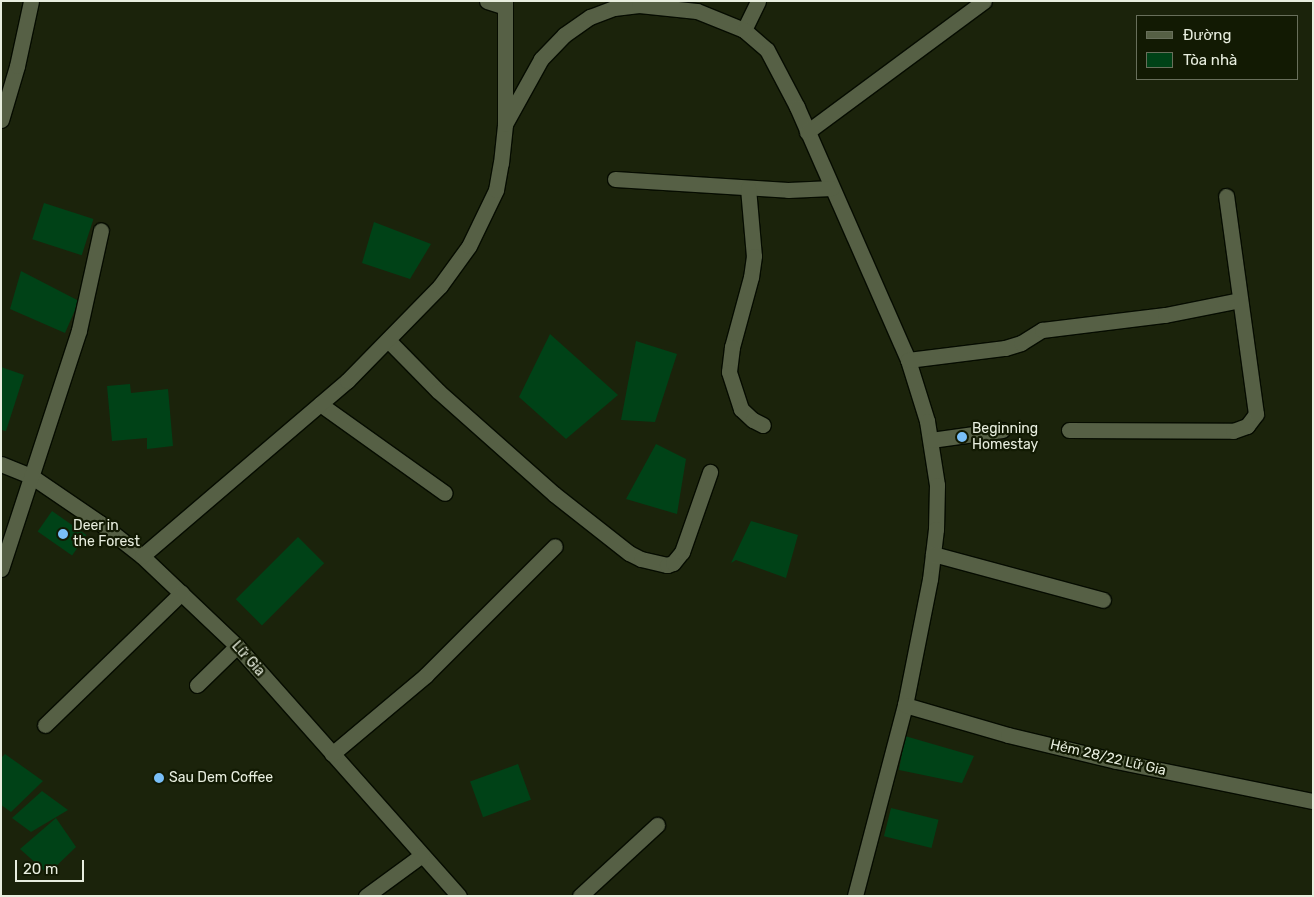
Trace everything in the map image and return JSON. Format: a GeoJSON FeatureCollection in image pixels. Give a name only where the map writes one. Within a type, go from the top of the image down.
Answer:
{"type":"FeatureCollection","features":[{"type":"Feature","properties":{"kind":"street"},"geometry":{"type":"LineString","coordinates":[[1,120],[17,66],[31,1]]}},
{"type":"Feature","properties":{"kind":"street"},"geometry":{"type":"LineString","coordinates":[[142,556],[320,404],[388,340],[440,286],[469,246],[496,190],[505,124],[505,4],[487,1]]}},
{"type":"Feature","properties":{"kind":"street"},"geometry":{"type":"LineString","coordinates":[[744,30],[758,1]]}},
{"type":"Feature","properties":{"kind":"street"},"geometry":{"type":"LineString","coordinates":[[807,132],[984,1]]}},
{"type":"Feature","properties":{"kind":"street"},"geometry":{"type":"LineString","coordinates":[[505,124],[541,59],[564,35],[590,17],[614,8],[639,5],[697,11],[744,30],[767,50],[807,132],[908,360],[927,421],[938,485],[933,554],[905,705],[855,896]]}},
{"type":"Feature","properties":{"kind":"street"},"geometry":{"type":"LineString","coordinates":[[615,179],[788,190],[832,188]]}},
{"type":"Feature","properties":{"kind":"street"},"geometry":{"type":"LineString","coordinates":[[748,188],[754,256],[751,277],[732,347],[729,372],[741,409],[753,420],[763,425]]}},
{"type":"Feature","properties":{"kind":"street"},"geometry":{"type":"LineString","coordinates":[[1069,430],[1233,432],[1247,426],[1256,414],[1226,196]]}},
{"type":"Feature","properties":{"kind":"street"},"geometry":{"type":"LineString","coordinates":[[1,569],[79,330],[101,230]]}},
{"type":"Feature","properties":{"kind":"street"},"geometry":{"type":"LineString","coordinates":[[908,360],[1005,348],[1021,343],[1042,330],[1165,315],[1240,300]]}},
{"type":"Feature","properties":{"kind":"street"},"geometry":{"type":"LineString","coordinates":[[388,340],[438,391],[548,488],[629,553],[641,558],[667,565],[673,563],[678,558],[696,515],[710,472]]}},
{"type":"Feature","properties":{"kind":"street"},"geometry":{"type":"LineString","coordinates":[[320,404],[445,493]]}},
{"type":"Feature","properties":{"kind":"street"},"geometry":{"type":"LineString","coordinates":[[931,440],[1002,430]]}},
{"type":"Feature","properties":{"kind":"street","name":"Lữ Gia"},"geometry":{"type":"LineString","coordinates":[[1,464],[31,476],[100,523],[142,556],[237,646],[459,896]]}},
{"type":"Feature","properties":{"kind":"street"},"geometry":{"type":"LineString","coordinates":[[332,754],[426,675],[555,546]]}},
{"type":"Feature","properties":{"kind":"street"},"geometry":{"type":"LineString","coordinates":[[933,554],[1103,600]]}},
{"type":"Feature","properties":{"kind":"street"},"geometry":{"type":"LineString","coordinates":[[45,725],[181,593]]}},
{"type":"Feature","properties":{"kind":"street"},"geometry":{"type":"LineString","coordinates":[[197,685],[237,646]]}},
{"type":"Feature","properties":{"kind":"street","name":"Hẻm 28/22 Lữ Gia"},"geometry":{"type":"LineString","coordinates":[[905,705],[1008,735],[1116,761],[1313,802]]}},
{"type":"Feature","properties":{"kind":"street"},"geometry":{"type":"LineString","coordinates":[[580,896],[657,825]]}},
{"type":"Feature","properties":{"kind":"street"},"geometry":{"type":"LineString","coordinates":[[366,896],[422,855]]}},
{"type":"Feature","properties":{"kind":"building"},"geometry":{"type":"Polygon","coordinates":[[[44,203],[93,219],[82,255],[32,239],[44,203]]]}},
{"type":"Feature","properties":{"kind":"building"},"geometry":{"type":"Polygon","coordinates":[[[374,222],[431,244],[410,279],[362,263],[374,222]]]}},
{"type":"Feature","properties":{"kind":"building"},"geometry":{"type":"Polygon","coordinates":[[[21,271],[79,301],[65,333],[10,309],[21,271]]]}},
{"type":"Feature","properties":{"kind":"building"},"geometry":{"type":"Polygon","coordinates":[[[550,334],[618,395],[566,439],[519,397],[550,334]]]}},
{"type":"Feature","properties":{"kind":"building"},"geometry":{"type":"Polygon","coordinates":[[[636,341],[677,354],[655,422],[621,420],[636,341]]]}},
{"type":"Feature","properties":{"kind":"building"},"geometry":{"type":"Polygon","coordinates":[[[1,367],[24,375],[6,431],[1,430],[1,367]]]}},
{"type":"Feature","properties":{"kind":"building"},"geometry":{"type":"Polygon","coordinates":[[[130,384],[131,393],[168,389],[173,446],[147,449],[147,438],[112,441],[107,386],[130,384]]]}},
{"type":"Feature","properties":{"kind":"building"},"geometry":{"type":"Polygon","coordinates":[[[656,444],[686,459],[677,514],[626,499],[656,444]]]}},
{"type":"Feature","properties":{"kind":"building","name":"Deer in the Forest"},"geometry":{"type":"Polygon","coordinates":[[[52,511],[86,535],[72,556],[38,531],[52,511]]]}},
{"type":"Feature","properties":{"kind":"building"},"geometry":{"type":"Polygon","coordinates":[[[751,521],[798,535],[786,578],[736,560],[731,563],[751,521]]]}},
{"type":"Feature","properties":{"kind":"building"},"geometry":{"type":"Polygon","coordinates":[[[298,537],[324,563],[262,625],[236,599],[298,537]]]}},
{"type":"Feature","properties":{"kind":"building"},"geometry":{"type":"Polygon","coordinates":[[[905,736],[974,756],[962,783],[899,770],[905,736]]]}},
{"type":"Feature","properties":{"kind":"building"},"geometry":{"type":"Polygon","coordinates":[[[5,754],[43,781],[11,812],[1,805],[1,758],[5,754]]]}},
{"type":"Feature","properties":{"kind":"building"},"geometry":{"type":"Polygon","coordinates":[[[518,764],[531,800],[483,817],[470,781],[518,764]]]}},
{"type":"Feature","properties":{"kind":"building"},"geometry":{"type":"Polygon","coordinates":[[[42,791],[68,810],[31,832],[12,818],[42,791]]]}},
{"type":"Feature","properties":{"kind":"building"},"geometry":{"type":"Polygon","coordinates":[[[891,808],[939,820],[932,848],[884,836],[891,808]]]}},
{"type":"Feature","properties":{"kind":"building"},"geometry":{"type":"Polygon","coordinates":[[[56,818],[76,847],[48,874],[20,849],[56,818]]]}},
{"type":"Feature","properties":{"kind":"place","name":"Beginning Homestay"},"geometry":{"type":"Point","coordinates":[962,437]}},
{"type":"Feature","properties":{"kind":"place","name":"Deer in the Forest"},"geometry":{"type":"Point","coordinates":[63,534]}},
{"type":"Feature","properties":{"kind":"place","name":"Sau Dem Coffee"},"geometry":{"type":"Point","coordinates":[159,778]}}]}
